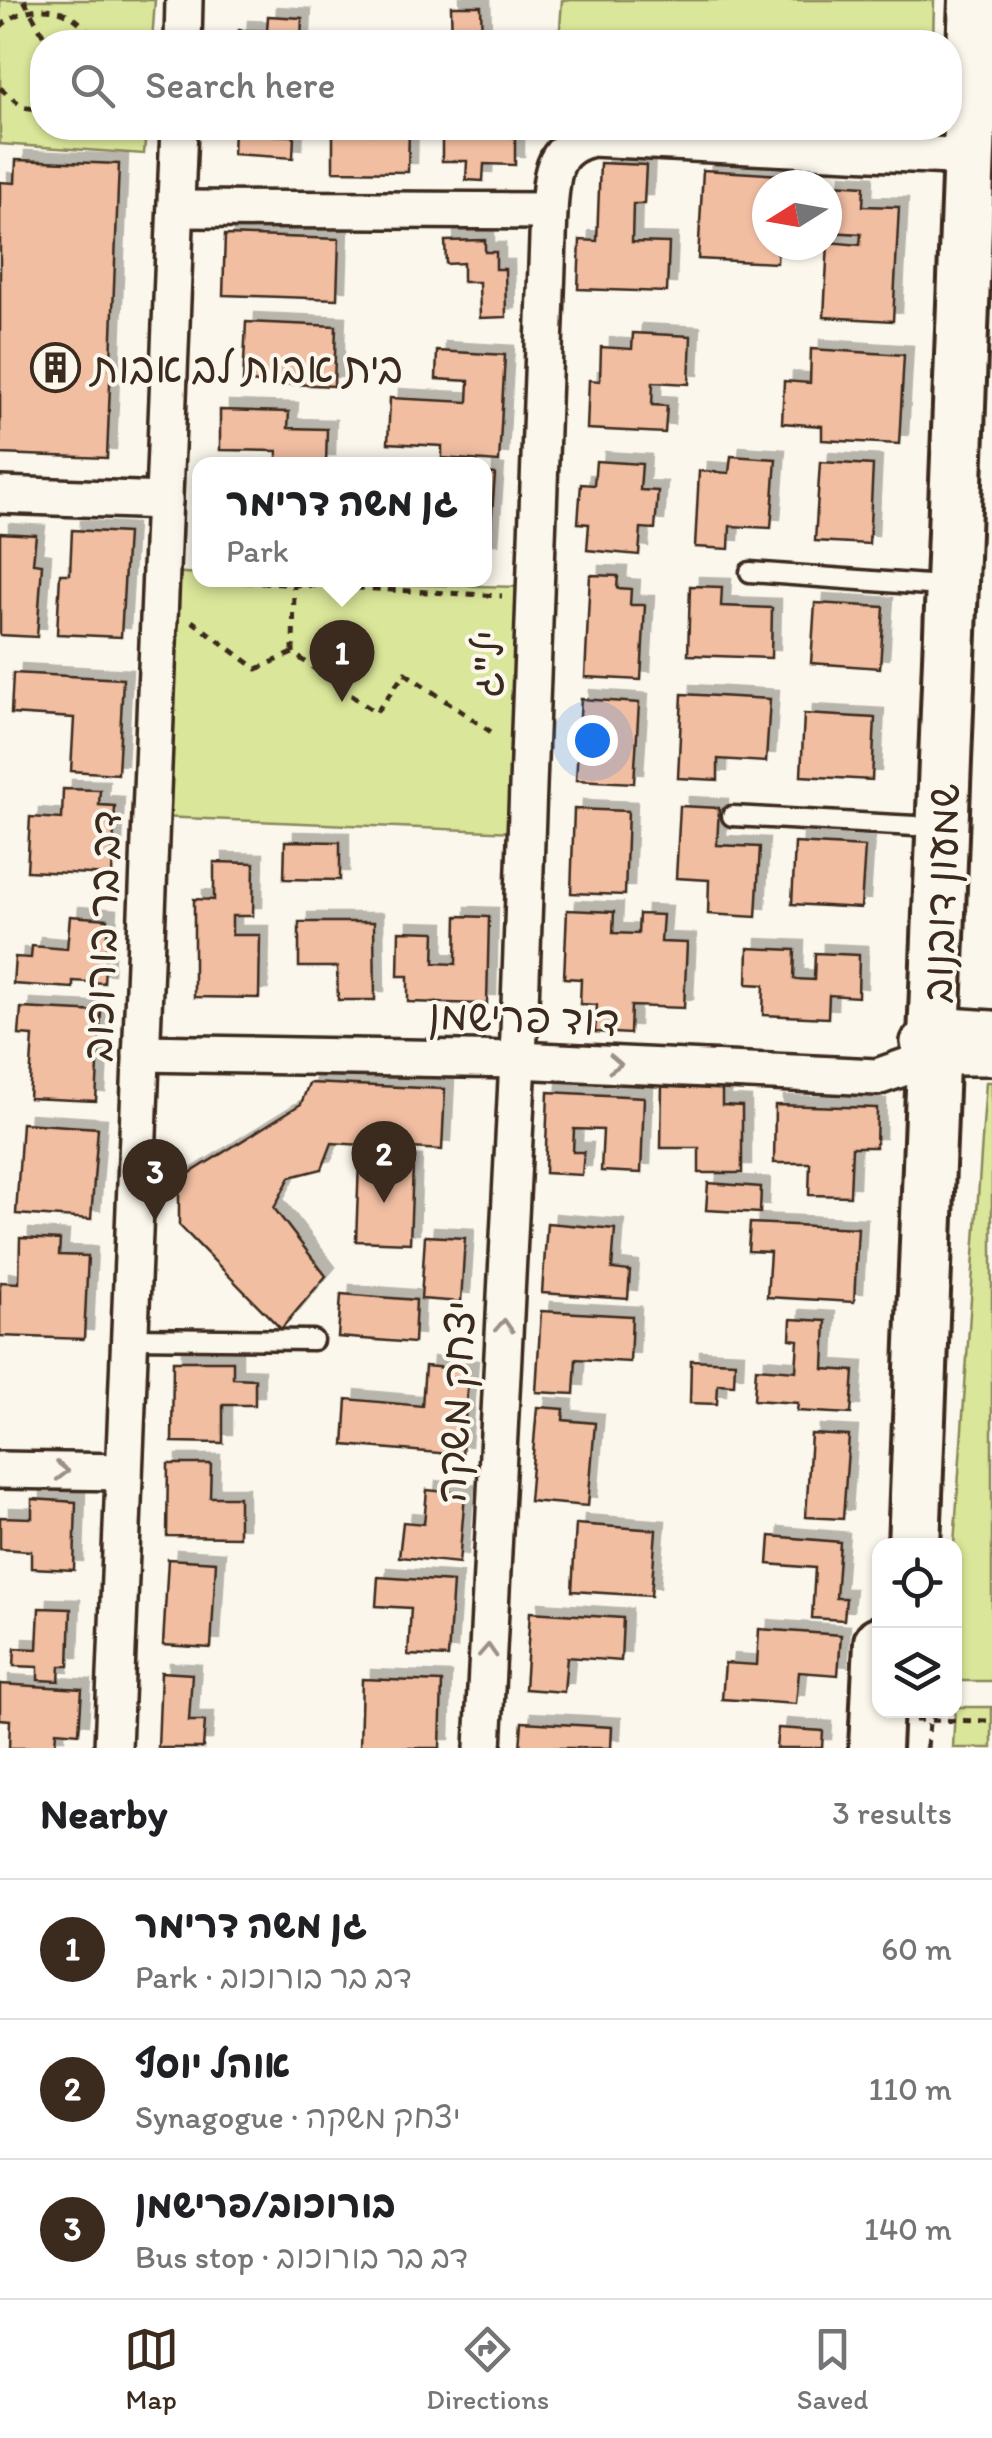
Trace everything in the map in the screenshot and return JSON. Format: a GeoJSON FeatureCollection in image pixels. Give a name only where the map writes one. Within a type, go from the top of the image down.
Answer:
{"type":"FeatureCollection","features":[{"type":"Feature","properties":{"kind":"street"},"geometry":{"type":"LineString","coordinates":[[183,30],[184,0]]}},
{"type":"Feature","properties":{"kind":"street"},"geometry":{"type":"LineString","coordinates":[[945,30],[946,0]]}},
{"type":"Feature","properties":{"kind":"street","name":"שמעון דובנוב"},"geometry":{"type":"LineString","coordinates":[[962,138],[975,0]]}},
{"type":"Feature","properties":{"kind":"street","name":"דב בר בורוכוב"},"geometry":{"type":"LineString","coordinates":[[113,1748],[179,140]]}},
{"type":"Feature","properties":{"kind":"street","name":"יל\"ג"},"geometry":{"type":"LineString","coordinates":[[518,1060],[548,211],[558,154],[571,143],[584,140]]}},
{"type":"Feature","properties":{"kind":"street","name":"יל\"ג"},"geometry":{"type":"LineString","coordinates":[[659,140],[961,149]]}},
{"type":"Feature","properties":{"kind":"street","name":"שמעון דובנוב"},"geometry":{"type":"LineString","coordinates":[[884,1538],[924,1050],[915,826],[927,585],[961,149]]}},
{"type":"Feature","properties":{"kind":"street","name":"שמעון דובנוב"},"geometry":{"type":"LineString","coordinates":[[914,1538],[924,1050],[961,149]]}},
{"type":"Feature","properties":{"kind":"street"},"geometry":{"type":"LineString","coordinates":[[176,209],[548,211]]}},
{"type":"Feature","properties":{"kind":"street"},"geometry":{"type":"LineString","coordinates":[[0,495],[164,501]]}},
{"type":"Feature","properties":{"kind":"street","name":"דוד פרישמן"},"geometry":{"type":"LineString","coordinates":[[141,1052],[518,1060],[877,1077],[924,1050],[992,1030]]}},
{"type":"Feature","properties":{"kind":"street","name":"דוד פרישמן"},"geometry":{"type":"LineString","coordinates":[[924,1050],[992,1057]]}},
{"type":"Feature","properties":{"kind":"street","name":"יצחק משקה"},"geometry":{"type":"LineString","coordinates":[[483,1748],[518,1060]]}},
{"type":"Feature","properties":{"kind":"street"},"geometry":{"type":"LineString","coordinates":[[0,1470],[124,1472]]}},
{"type":"Feature","properties":{"kind":"lane"},"geometry":{"type":"LineString","coordinates":[[750,572],[927,585]]}},
{"type":"Feature","properties":{"kind":"lane"},"geometry":{"type":"LineString","coordinates":[[732,816],[915,826]]}},
{"type":"Feature","properties":{"kind":"lane"},"geometry":{"type":"LineString","coordinates":[[130,1338],[313,1340]]}},
{"type":"Feature","properties":{"kind":"path"},"geometry":{"type":"LineString","coordinates":[[0,27],[24,4],[43,4],[77,17],[85,30]]}},
{"type":"Feature","properties":{"kind":"path"},"geometry":{"type":"LineString","coordinates":[[24,4],[40,30]]}},
{"type":"Feature","properties":{"kind":"path"},"geometry":{"type":"LineString","coordinates":[[0,88],[30,108]]}},
{"type":"Feature","properties":{"kind":"path"},"geometry":{"type":"LineString","coordinates":[[292,653],[294,587]]}},
{"type":"Feature","properties":{"kind":"path"},"geometry":{"type":"LineString","coordinates":[[349,587],[534,597]]}},
{"type":"Feature","properties":{"kind":"path"},"geometry":{"type":"LineString","coordinates":[[160,597],[257,669],[292,653]]}},
{"type":"Feature","properties":{"kind":"path"},"geometry":{"type":"LineString","coordinates":[[292,653],[376,714],[405,673],[529,758]]}},
{"type":"Feature","properties":{"kind":"path"},"geometry":{"type":"LineString","coordinates":[[911,1729],[992,1721]]}},
{"type":"Feature","properties":{"kind":"green space"},"geometry":{"type":"Polygon","coordinates":[[[0,0],[155,0],[153,30],[30,30],[30,140],[145,140],[144,154],[0,144],[0,0]]]}},
{"type":"Feature","properties":{"kind":"green space"},"geometry":{"type":"Polygon","coordinates":[[[562,0],[934,0],[933,30],[560,30],[562,0]]]}},
{"type":"Feature","properties":{"kind":"green space"},"geometry":{"type":"Polygon","coordinates":[[[170,572],[192,574],[192,587],[524,587],[515,832],[160,817],[170,572]]]}},
{"type":"Feature","properties":{"kind":"green space"},"geometry":{"type":"Polygon","coordinates":[[[986,1082],[992,1082],[992,1681],[962,1681],[962,1538],[954,1538],[986,1082]]]}},
{"type":"Feature","properties":{"kind":"green space"},"geometry":{"type":"Polygon","coordinates":[[[962,1707],[992,1707],[992,1748],[953,1748],[954,1718],[962,1718],[962,1707]]]}},
{"type":"Feature","properties":{"kind":"building"},"geometry":{"type":"Polygon","coordinates":[[[451,6],[481,6],[482,30],[452,30],[451,6]]]}},
{"type":"Feature","properties":{"kind":"building"},"geometry":{"type":"Polygon","coordinates":[[[268,16],[302,18],[302,30],[267,30],[268,16]]]}},
{"type":"Feature","properties":{"kind":"building"},"geometry":{"type":"Polygon","coordinates":[[[234,140],[294,140],[293,158],[233,154],[234,140]]]}},
{"type":"Feature","properties":{"kind":"building"},"geometry":{"type":"Polygon","coordinates":[[[333,140],[409,140],[408,172],[333,171],[333,140]]]}},
{"type":"Feature","properties":{"kind":"building"},"geometry":{"type":"Polygon","coordinates":[[[442,140],[515,140],[515,165],[484,164],[483,181],[466,180],[467,161],[442,161],[442,140]]]}},
{"type":"Feature","properties":{"kind":"building","name":"בית אבות לב אבות"},"geometry":{"type":"Polygon","coordinates":[[[16,160],[119,164],[107,458],[0,454],[0,182],[15,183],[16,160]]]}},
{"type":"Feature","properties":{"kind":"building"},"geometry":{"type":"Polygon","coordinates":[[[600,163],[646,165],[644,204],[633,204],[632,242],[669,243],[667,292],[578,289],[580,240],[597,241],[600,163]]]}},
{"type":"Feature","properties":{"kind":"building"},"geometry":{"type":"Polygon","coordinates":[[[703,170],[752,173],[752,260],[777,263],[698,259],[703,170]]]}},
{"type":"Feature","properties":{"kind":"building"},"geometry":{"type":"Polygon","coordinates":[[[842,185],[864,186],[863,206],[899,207],[893,321],[824,317],[827,260],[842,260],[842,243],[860,245],[861,234],[842,233],[842,185]]]}},
{"type":"Feature","properties":{"kind":"building"},"geometry":{"type":"Polygon","coordinates":[[[225,235],[339,239],[337,299],[223,295],[225,235]]]}},
{"type":"Feature","properties":{"kind":"building"},"geometry":{"type":"Polygon","coordinates":[[[485,240],[485,252],[496,252],[496,269],[505,269],[506,317],[480,318],[479,282],[463,282],[463,263],[446,264],[445,241],[485,240]]]}},
{"type":"Feature","properties":{"kind":"building"},"geometry":{"type":"Polygon","coordinates":[[[246,322],[336,326],[334,386],[243,382],[246,322]]]}},
{"type":"Feature","properties":{"kind":"building"},"geometry":{"type":"Polygon","coordinates":[[[633,333],[691,336],[689,384],[653,382],[652,405],[667,406],[665,433],[587,429],[589,380],[600,381],[601,347],[632,349],[633,333]]]}},
{"type":"Feature","properties":{"kind":"building"},"geometry":{"type":"Polygon","coordinates":[[[811,349],[904,355],[899,444],[822,440],[822,426],[782,423],[784,381],[810,383],[811,349]]]}},
{"type":"Feature","properties":{"kind":"building"},"geometry":{"type":"Polygon","coordinates":[[[437,351],[505,355],[499,462],[492,462],[492,457],[442,457],[442,446],[388,443],[390,398],[468,402],[469,381],[436,379],[437,351]]]}},
{"type":"Feature","properties":{"kind":"building"},"geometry":{"type":"Polygon","coordinates":[[[220,410],[289,412],[288,428],[327,429],[326,457],[277,457],[277,451],[220,450],[220,410]]]}},
{"type":"Feature","properties":{"kind":"building"},"geometry":{"type":"Polygon","coordinates":[[[731,456],[776,459],[771,528],[730,526],[729,549],[695,547],[699,471],[729,473],[731,456]]]}},
{"type":"Feature","properties":{"kind":"building"},"geometry":{"type":"Polygon","coordinates":[[[596,461],[642,464],[640,490],[658,491],[655,529],[641,528],[639,555],[587,550],[589,524],[578,523],[581,484],[594,485],[596,461]]]}},
{"type":"Feature","properties":{"kind":"building"},"geometry":{"type":"Polygon","coordinates":[[[820,462],[873,465],[869,544],[815,541],[820,462]]]}},
{"type":"Feature","properties":{"kind":"building"},"geometry":{"type":"Polygon","coordinates":[[[72,530],[127,533],[121,637],[57,634],[60,574],[70,574],[72,530]]]}},
{"type":"Feature","properties":{"kind":"building"},"geometry":{"type":"Polygon","coordinates":[[[0,533],[36,535],[33,563],[42,564],[37,637],[0,635],[0,533]]]}},
{"type":"Feature","properties":{"kind":"building"},"geometry":{"type":"Polygon","coordinates":[[[590,575],[618,576],[617,588],[631,589],[630,605],[645,605],[641,680],[585,677],[590,575]]]}},
{"type":"Feature","properties":{"kind":"building"},"geometry":{"type":"Polygon","coordinates":[[[690,586],[722,587],[721,606],[772,608],[771,658],[688,655],[690,586]]]}},
{"type":"Feature","properties":{"kind":"building"},"geometry":{"type":"Polygon","coordinates":[[[815,603],[884,607],[880,668],[811,663],[815,603]]]}},
{"type":"Feature","properties":{"kind":"building"},"geometry":{"type":"Polygon","coordinates":[[[13,673],[123,679],[118,774],[71,771],[74,718],[11,714],[13,673]]]}},
{"type":"Feature","properties":{"kind":"building"},"geometry":{"type":"Polygon","coordinates":[[[682,694],[770,699],[766,762],[718,759],[718,780],[678,778],[682,694]]]}},
{"type":"Feature","properties":{"kind":"building"},"geometry":{"type":"Polygon","coordinates":[[[581,699],[639,703],[634,783],[576,780],[581,699]]]}},
{"type":"Feature","properties":{"kind":"building"},"geometry":{"type":"Polygon","coordinates":[[[804,714],[875,718],[872,780],[801,776],[804,714]]]}},
{"type":"Feature","properties":{"kind":"building"},"geometry":{"type":"Polygon","coordinates":[[[63,789],[100,790],[99,805],[115,806],[112,875],[27,871],[30,817],[62,819],[63,789]]]}},
{"type":"Feature","properties":{"kind":"building"},"geometry":{"type":"Polygon","coordinates":[[[680,806],[719,808],[717,845],[760,847],[756,917],[708,914],[709,880],[676,878],[680,806]]]}},
{"type":"Feature","properties":{"kind":"building"},"geometry":{"type":"Polygon","coordinates":[[[574,809],[628,811],[625,895],[571,893],[574,809]]]}},
{"type":"Feature","properties":{"kind":"building"},"geometry":{"type":"Polygon","coordinates":[[[285,841],[340,842],[340,880],[284,879],[285,841]]]}},
{"type":"Feature","properties":{"kind":"building"},"geometry":{"type":"Polygon","coordinates":[[[795,843],[865,847],[861,908],[792,904],[795,843]]]}},
{"type":"Feature","properties":{"kind":"building"},"geometry":{"type":"Polygon","coordinates":[[[214,862],[254,863],[253,916],[232,916],[232,935],[260,935],[259,998],[194,997],[194,899],[214,900],[214,862]]]}},
{"type":"Feature","properties":{"kind":"building"},"geometry":{"type":"Polygon","coordinates":[[[567,910],[614,912],[613,933],[638,934],[639,914],[663,915],[661,942],[687,943],[684,1008],[631,1006],[630,1034],[595,1032],[597,1005],[580,1004],[581,979],[564,978],[567,910]]]}},
{"type":"Feature","properties":{"kind":"building"},"geometry":{"type":"Polygon","coordinates":[[[70,916],[108,919],[104,983],[73,981],[73,988],[13,984],[15,957],[31,958],[32,946],[67,949],[70,916]]]}},
{"type":"Feature","properties":{"kind":"building"},"geometry":{"type":"Polygon","coordinates":[[[457,916],[489,917],[487,1004],[408,1002],[408,976],[398,976],[399,931],[435,932],[434,963],[456,964],[457,916]]]}},
{"type":"Feature","properties":{"kind":"building"},"geometry":{"type":"Polygon","coordinates":[[[299,922],[374,922],[375,1000],[338,1000],[337,967],[299,967],[299,922]]]}},
{"type":"Feature","properties":{"kind":"building"},"geometry":{"type":"Polygon","coordinates":[[[748,948],[795,950],[794,979],[814,980],[815,953],[859,955],[858,997],[829,995],[828,1018],[763,1015],[764,985],[747,984],[748,948]]]}},
{"type":"Feature","properties":{"kind":"building"},"geometry":{"type":"Polygon","coordinates":[[[21,1008],[101,1012],[96,1101],[29,1098],[33,1036],[19,1035],[21,1008]]]}},
{"type":"Feature","properties":{"kind":"building"},"geometry":{"type":"Polygon","coordinates":[[[309,1083],[445,1089],[442,1150],[332,1143],[322,1169],[290,1177],[274,1208],[326,1276],[281,1329],[179,1225],[179,1180],[301,1104],[309,1083]]]}},
{"type":"Feature","properties":{"kind":"building"},"geometry":{"type":"Polygon","coordinates":[[[662,1083],[722,1084],[722,1105],[742,1106],[742,1173],[699,1173],[699,1148],[661,1148],[662,1083]]]}},
{"type":"Feature","properties":{"kind":"building"},"geometry":{"type":"Polygon","coordinates":[[[548,1092],[644,1097],[641,1173],[601,1171],[603,1130],[574,1129],[573,1152],[584,1152],[582,1175],[545,1173],[548,1092]]]}},
{"type":"Feature","properties":{"kind":"building"},"geometry":{"type":"Polygon","coordinates":[[[775,1105],[877,1108],[876,1147],[852,1147],[850,1196],[809,1195],[810,1163],[774,1163],[775,1105]]]}},
{"type":"Feature","properties":{"kind":"building"},"geometry":{"type":"Polygon","coordinates":[[[22,1123],[98,1128],[91,1219],[16,1214],[22,1123]]]}},
{"type":"Feature","properties":{"kind":"building"},"geometry":{"type":"Polygon","coordinates":[[[359,1162],[413,1165],[410,1243],[356,1241],[359,1162]]]}},
{"type":"Feature","properties":{"kind":"building"},"geometry":{"type":"Polygon","coordinates":[[[708,1183],[761,1187],[760,1213],[706,1210],[708,1183]]]}},
{"type":"Feature","properties":{"kind":"building"},"geometry":{"type":"Polygon","coordinates":[[[547,1223],[615,1229],[612,1269],[630,1271],[628,1299],[542,1293],[547,1223]]]}},
{"type":"Feature","properties":{"kind":"building"},"geometry":{"type":"Polygon","coordinates":[[[750,1223],[858,1228],[854,1302],[767,1297],[770,1252],[748,1251],[750,1223]]]}},
{"type":"Feature","properties":{"kind":"building"},"geometry":{"type":"Polygon","coordinates":[[[425,1236],[465,1238],[461,1302],[421,1299],[425,1236]]]}},
{"type":"Feature","properties":{"kind":"building"},"geometry":{"type":"Polygon","coordinates":[[[20,1238],[60,1240],[59,1255],[88,1256],[84,1339],[0,1336],[0,1282],[19,1283],[20,1238]]]}},
{"type":"Feature","properties":{"kind":"building"},"geometry":{"type":"Polygon","coordinates":[[[341,1294],[416,1300],[414,1343],[338,1337],[341,1294]]]}},
{"type":"Feature","properties":{"kind":"building"},"geometry":{"type":"Polygon","coordinates":[[[541,1311],[632,1316],[630,1362],[576,1359],[574,1394],[536,1392],[541,1311]]]}},
{"type":"Feature","properties":{"kind":"building"},"geometry":{"type":"Polygon","coordinates":[[[791,1319],[826,1321],[824,1369],[854,1371],[851,1414],[797,1411],[798,1403],[754,1400],[756,1368],[796,1371],[798,1340],[790,1339],[791,1319]]]}},
{"type":"Feature","properties":{"kind":"building"},"geometry":{"type":"Polygon","coordinates":[[[691,1360],[735,1362],[734,1385],[718,1384],[717,1404],[690,1403],[691,1360]]]}},
{"type":"Feature","properties":{"kind":"building"},"geometry":{"type":"Polygon","coordinates":[[[173,1361],[233,1361],[233,1378],[255,1379],[255,1405],[223,1405],[223,1443],[172,1442],[173,1361]]]}},
{"type":"Feature","properties":{"kind":"building"},"geometry":{"type":"Polygon","coordinates":[[[425,1366],[469,1370],[462,1455],[344,1445],[347,1399],[422,1406],[425,1366]]]}},
{"type":"Feature","properties":{"kind":"building"},"geometry":{"type":"Polygon","coordinates":[[[537,1407],[564,1409],[563,1420],[595,1423],[588,1506],[529,1501],[537,1407]]]}},
{"type":"Feature","properties":{"kind":"building"},"geometry":{"type":"Polygon","coordinates":[[[811,1434],[849,1436],[843,1519],[806,1517],[811,1434]]]}},
{"type":"Feature","properties":{"kind":"building"},"geometry":{"type":"Polygon","coordinates":[[[168,1464],[211,1464],[210,1497],[239,1497],[239,1537],[167,1536],[168,1464]]]}},
{"type":"Feature","properties":{"kind":"building"},"geometry":{"type":"Polygon","coordinates":[[[427,1490],[465,1494],[459,1563],[399,1557],[403,1522],[424,1524],[427,1490]]]}},
{"type":"Feature","properties":{"kind":"building"},"geometry":{"type":"Polygon","coordinates":[[[32,1499],[76,1502],[74,1570],[31,1568],[31,1551],[0,1549],[0,1517],[32,1518],[32,1499]]]}},
{"type":"Feature","properties":{"kind":"building"},"geometry":{"type":"Polygon","coordinates":[[[576,1524],[656,1530],[651,1596],[572,1591],[576,1524]]]}},
{"type":"Feature","properties":{"kind":"building"},"geometry":{"type":"Polygon","coordinates":[[[770,1536],[840,1542],[836,1598],[846,1598],[844,1620],[812,1618],[815,1568],[768,1564],[770,1536]]]}},
{"type":"Feature","properties":{"kind":"building"},"geometry":{"type":"Polygon","coordinates":[[[168,1559],[216,1562],[211,1648],[163,1645],[168,1559]]]}},
{"type":"Feature","properties":{"kind":"building"},"geometry":{"type":"Polygon","coordinates":[[[378,1577],[453,1582],[448,1657],[408,1655],[411,1608],[376,1606],[378,1577]]]}},
{"type":"Feature","properties":{"kind":"building"},"geometry":{"type":"Polygon","coordinates":[[[39,1608],[71,1609],[69,1666],[60,1666],[59,1681],[38,1680],[38,1667],[14,1666],[15,1648],[37,1649],[39,1608]]]}},
{"type":"Feature","properties":{"kind":"building"},"geometry":{"type":"Polygon","coordinates":[[[530,1612],[623,1618],[621,1661],[567,1657],[564,1692],[525,1689],[530,1612]]]}},
{"type":"Feature","properties":{"kind":"building"},"geometry":{"type":"Polygon","coordinates":[[[759,1629],[841,1635],[838,1675],[799,1672],[796,1704],[722,1699],[725,1663],[757,1665],[759,1629]]]}},
{"type":"Feature","properties":{"kind":"building"},"geometry":{"type":"Polygon","coordinates":[[[161,1672],[192,1674],[189,1721],[205,1721],[203,1748],[158,1748],[161,1672]]]}},
{"type":"Feature","properties":{"kind":"building"},"geometry":{"type":"Polygon","coordinates":[[[362,1679],[442,1682],[440,1748],[360,1748],[362,1679]]]}},
{"type":"Feature","properties":{"kind":"building"},"geometry":{"type":"Polygon","coordinates":[[[0,1684],[82,1689],[79,1733],[56,1731],[55,1748],[9,1748],[10,1720],[0,1719],[0,1684]]]}},
{"type":"Feature","properties":{"kind":"building"},"geometry":{"type":"Polygon","coordinates":[[[522,1722],[612,1727],[611,1748],[520,1748],[522,1722]]]}},
{"type":"Feature","properties":{"kind":"building"},"geometry":{"type":"Polygon","coordinates":[[[778,1728],[823,1731],[822,1748],[776,1748],[778,1728]]]}},
{"type":"Feature","properties":{"kind":"place","name":"בית אבות לב אבות"},"geometry":{"type":"Point","coordinates":[56,367]}},
{"type":"Feature","properties":{"kind":"place","name":"גן משה דרימר"},"geometry":{"type":"Point","coordinates":[342,702]}},
{"type":"Feature","properties":{"kind":"place","name":"אוהל יוסף"},"geometry":{"type":"Point","coordinates":[384,1203]}},
{"type":"Feature","properties":{"kind":"place","name":"בורוכוב/פרישמן"},"geometry":{"type":"Point","coordinates":[155,1221]}}]}
